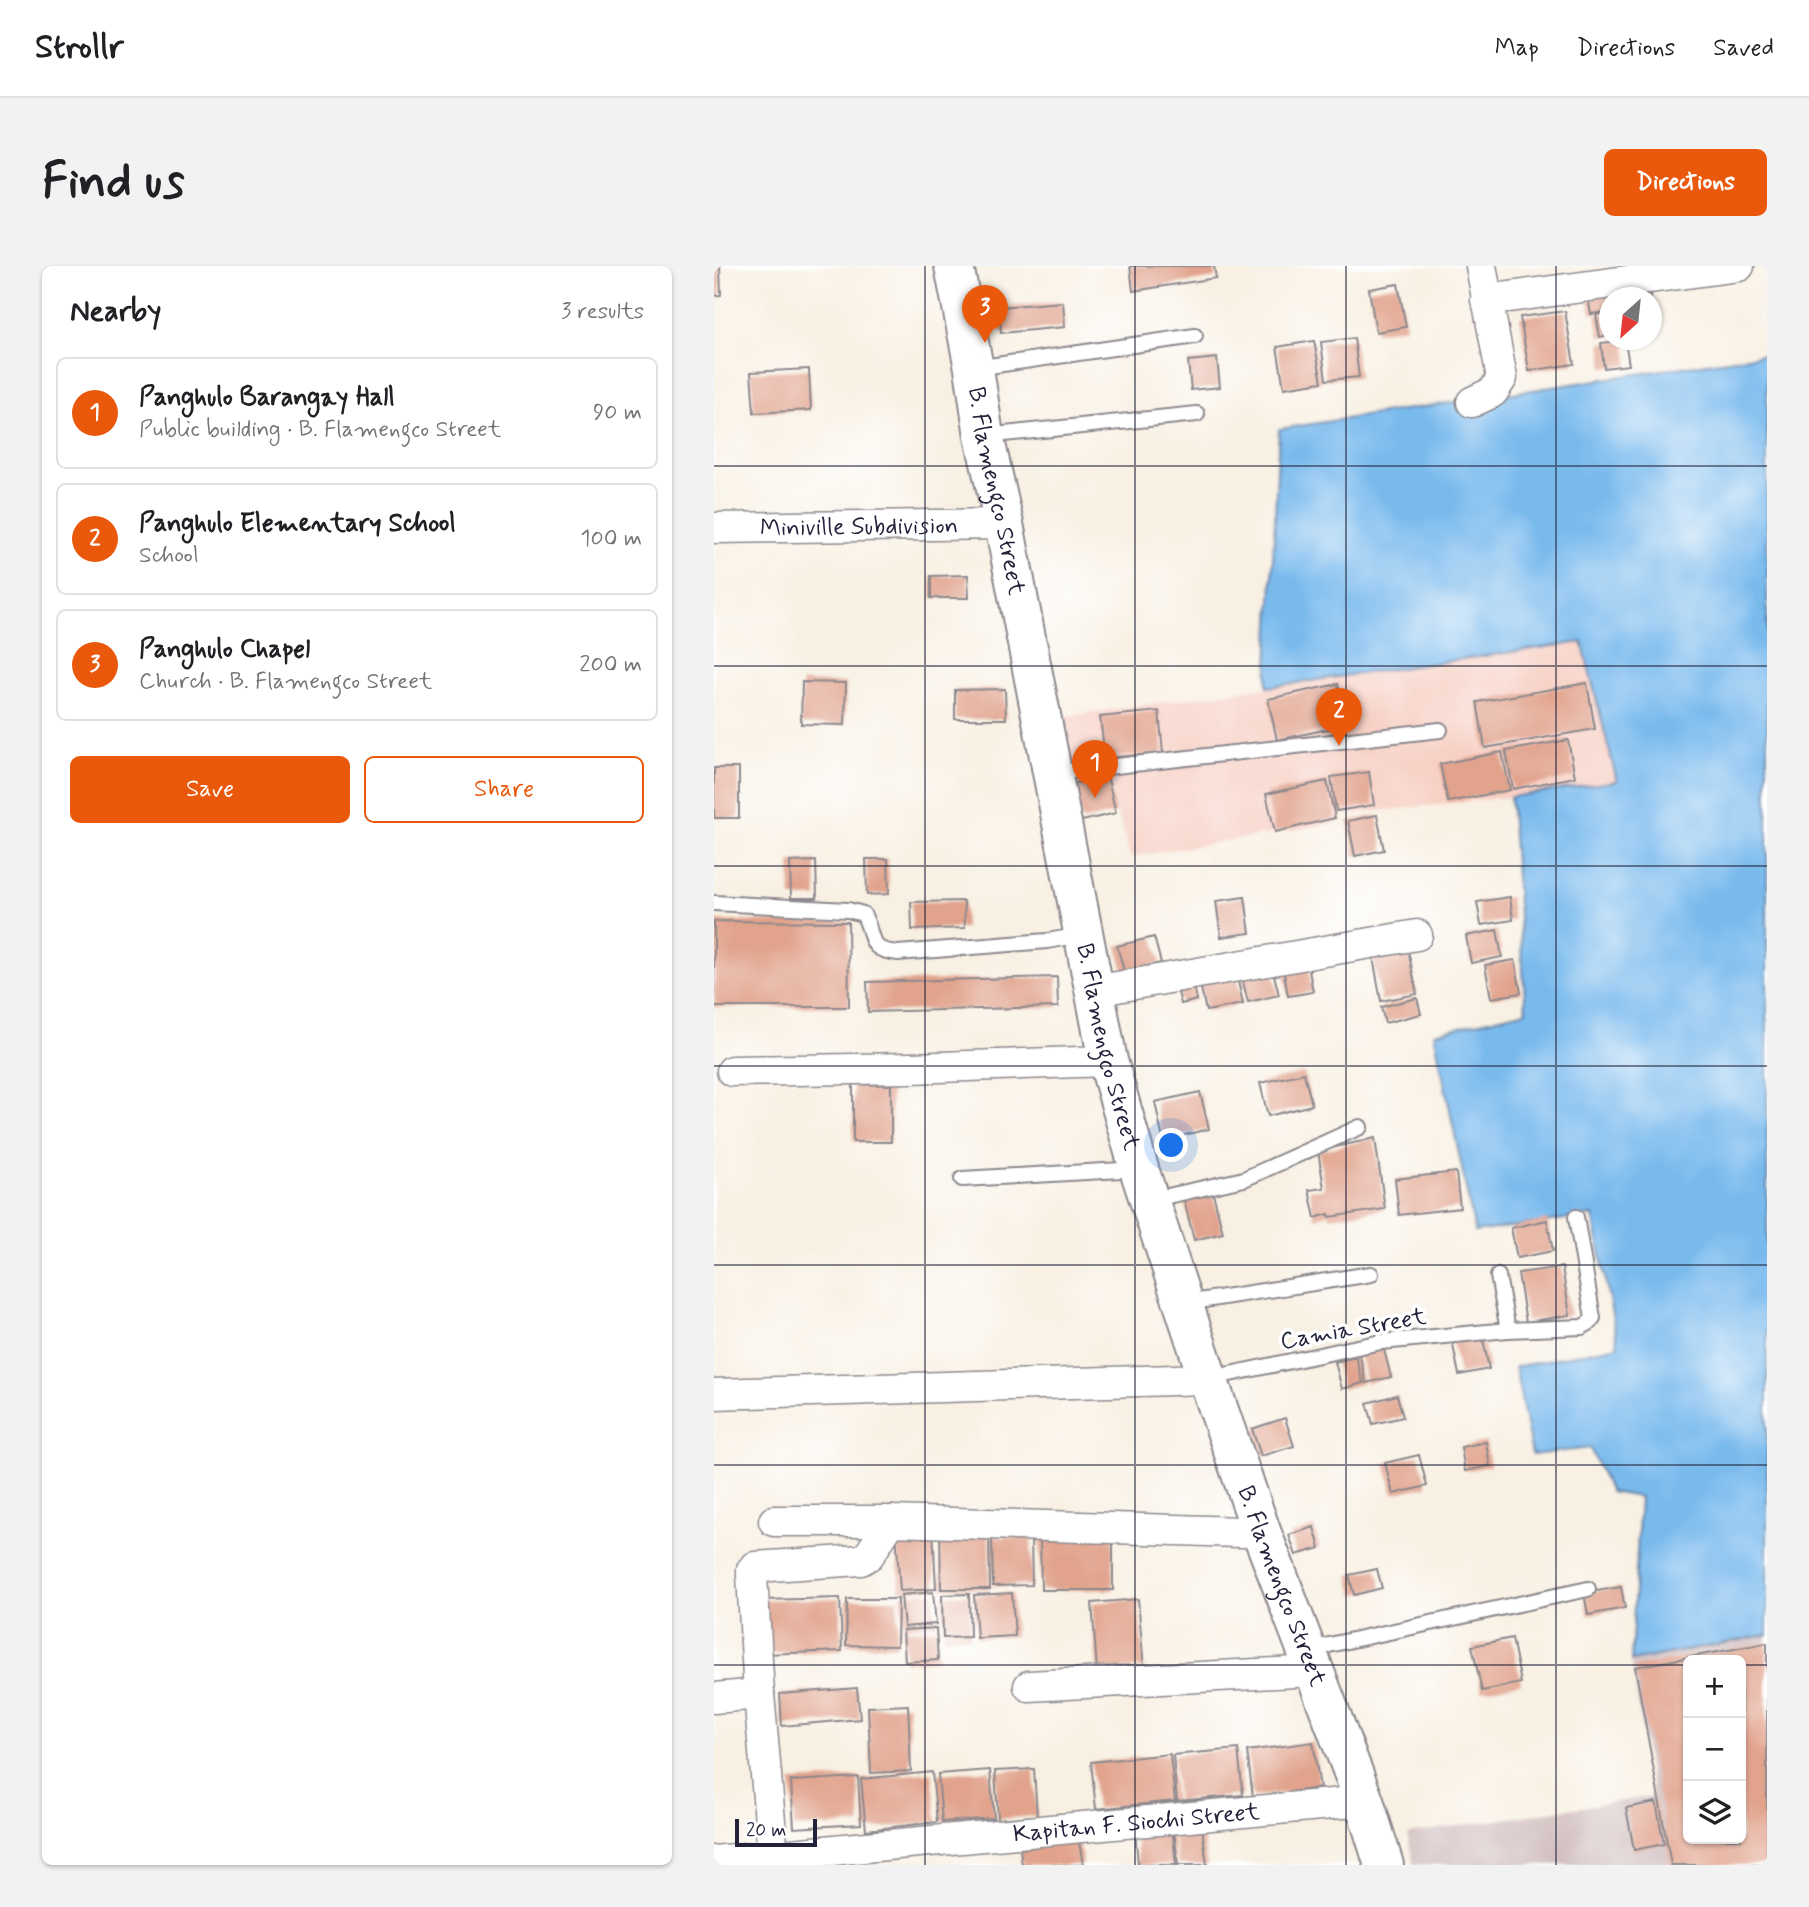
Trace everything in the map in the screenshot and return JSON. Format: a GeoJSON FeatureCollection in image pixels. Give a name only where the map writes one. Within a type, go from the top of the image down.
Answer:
{"type":"FeatureCollection","features":[{"type":"Feature","properties":{"kind":"main road","name":"B. Flamengco Street"},"geometry":{"type":"LineString","coordinates":[[954,266],[984,436],[1004,524],[1108,1061],[1144,1185],[1208,1379],[1261,1531],[1364,1801],[1384,1865]]}},
{"type":"Feature","properties":{"kind":"street"},"geometry":{"type":"LineString","coordinates":[[1472,402],[1493,392],[1502,378],[1481,266]]}},
{"type":"Feature","properties":{"kind":"street"},"geometry":{"type":"LineString","coordinates":[[1486,300],[1739,266]]}},
{"type":"Feature","properties":{"kind":"street","name":"Miniville Subdivision"},"geometry":{"type":"LineString","coordinates":[[714,528],[1004,524]]}},
{"type":"Feature","properties":{"kind":"street"},"geometry":{"type":"LineString","coordinates":[[1094,991],[1417,935]]}},
{"type":"Feature","properties":{"kind":"street"},"geometry":{"type":"LineString","coordinates":[[732,1071],[1108,1061]]}},
{"type":"Feature","properties":{"kind":"street"},"geometry":{"type":"LineString","coordinates":[[714,1394],[1208,1379]]}},
{"type":"Feature","properties":{"kind":"street"},"geometry":{"type":"LineString","coordinates":[[774,1521],[891,1521],[1261,1531]]}},
{"type":"Feature","properties":{"kind":"street"},"geometry":{"type":"LineString","coordinates":[[773,1856],[752,1570],[755,1567],[861,1560],[869,1555],[891,1521]]}},
{"type":"Feature","properties":{"kind":"street"},"geometry":{"type":"LineString","coordinates":[[1029,1686],[1311,1662]]}},
{"type":"Feature","properties":{"kind":"street"},"geometry":{"type":"LineString","coordinates":[[714,1698],[759,1694]]}},
{"type":"Feature","properties":{"kind":"street","name":"Kapitan F. Siochi Street"},"geometry":{"type":"LineString","coordinates":[[714,1861],[773,1856],[826,1858],[1364,1801]]}},
{"type":"Feature","properties":{"kind":"lane"},"geometry":{"type":"LineString","coordinates":[[974,368],[1195,336]]}},
{"type":"Feature","properties":{"kind":"lane"},"geometry":{"type":"LineString","coordinates":[[984,436],[1197,414]]}},
{"type":"Feature","properties":{"kind":"lane"},"geometry":{"type":"LineString","coordinates":[[1052,774],[1440,730]]}},
{"type":"Feature","properties":{"kind":"lane"},"geometry":{"type":"LineString","coordinates":[[714,903],[848,910],[863,914],[874,945],[882,952],[1047,941],[1083,934]]}},
{"type":"Feature","properties":{"kind":"lane"},"geometry":{"type":"LineString","coordinates":[[962,1179],[1144,1185],[1244,1179],[1360,1127]]}},
{"type":"Feature","properties":{"kind":"lane","name":"Camia Street"},"geometry":{"type":"LineString","coordinates":[[1208,1379],[1381,1342],[1508,1329],[1582,1327],[1593,1318],[1576,1217]]}},
{"type":"Feature","properties":{"kind":"lane"},"geometry":{"type":"LineString","coordinates":[[1184,1303],[1371,1274]]}},
{"type":"Feature","properties":{"kind":"lane"},"geometry":{"type":"LineString","coordinates":[[1498,1276],[1508,1329]]}},
{"type":"Feature","properties":{"kind":"lane"},"geometry":{"type":"LineString","coordinates":[[1311,1662],[1329,1645],[1588,1589]]}},
{"type":"Feature","properties":{"kind":"shaded area"},"geometry":{"type":"Polygon","coordinates":[[[1582,642],[1617,781],[1510,797],[1341,815],[1341,822],[1130,857],[1107,775],[1073,784],[1066,716],[1582,642]]]}},
{"type":"Feature","properties":{"kind":"shaded area"},"geometry":{"type":"Polygon","coordinates":[[[1767,1635],[1767,1865],[1414,1865],[1407,1834],[1653,1796],[1631,1661],[1767,1635]]]}},
{"type":"Feature","properties":{"kind":"water"},"geometry":{"type":"Polygon","coordinates":[[[1767,354],[1767,1635],[1631,1661],[1640,1497],[1610,1492],[1590,1448],[1532,1455],[1515,1367],[1618,1346],[1593,1215],[1475,1232],[1434,1033],[1526,1011],[1510,797],[1617,781],[1582,642],[1267,687],[1279,429],[1767,354]]]}},
{"type":"Feature","properties":{"kind":"building"},"geometry":{"type":"Polygon","coordinates":[[[714,266],[720,266],[721,295],[714,296],[714,266]]]}},
{"type":"Feature","properties":{"kind":"building"},"geometry":{"type":"Polygon","coordinates":[[[1130,266],[1214,266],[1216,278],[1133,291],[1130,266]]]}},
{"type":"Feature","properties":{"kind":"building"},"geometry":{"type":"Polygon","coordinates":[[[1398,284],[1406,327],[1376,332],[1369,289],[1398,284]]]}},
{"type":"Feature","properties":{"kind":"building"},"geometry":{"type":"Polygon","coordinates":[[[1599,290],[1599,313],[1591,314],[1587,292],[1599,290]]]}},
{"type":"Feature","properties":{"kind":"building"},"geometry":{"type":"Polygon","coordinates":[[[1063,302],[1065,327],[1001,333],[999,307],[1063,302]]]}},
{"type":"Feature","properties":{"kind":"building"},"geometry":{"type":"Polygon","coordinates":[[[1565,311],[1574,364],[1529,371],[1520,317],[1565,311]]]}},
{"type":"Feature","properties":{"kind":"building"},"geometry":{"type":"Polygon","coordinates":[[[1354,338],[1359,377],[1326,380],[1321,342],[1354,338]]]}},
{"type":"Feature","properties":{"kind":"building"},"geometry":{"type":"Polygon","coordinates":[[[1314,341],[1322,382],[1284,388],[1277,347],[1314,341]]]}},
{"type":"Feature","properties":{"kind":"building"},"geometry":{"type":"Polygon","coordinates":[[[1602,350],[1627,350],[1629,365],[1604,368],[1602,350]]]}},
{"type":"Feature","properties":{"kind":"building"},"geometry":{"type":"Polygon","coordinates":[[[1217,358],[1220,387],[1191,390],[1188,361],[1217,358]]]}},
{"type":"Feature","properties":{"kind":"building"},"geometry":{"type":"Polygon","coordinates":[[[809,369],[811,410],[754,413],[751,372],[809,369]]]}},
{"type":"Feature","properties":{"kind":"building"},"geometry":{"type":"Polygon","coordinates":[[[968,575],[969,598],[931,598],[931,576],[968,575]]]}},
{"type":"Feature","properties":{"kind":"building"},"geometry":{"type":"Polygon","coordinates":[[[802,682],[846,683],[845,725],[801,724],[802,682]]]}},
{"type":"Feature","properties":{"kind":"building"},"geometry":{"type":"Polygon","coordinates":[[[1587,683],[1595,729],[1485,748],[1477,702],[1587,683]]]}},
{"type":"Feature","properties":{"kind":"building"},"geometry":{"type":"Polygon","coordinates":[[[1338,684],[1347,725],[1277,740],[1268,699],[1338,684]]]}},
{"type":"Feature","properties":{"kind":"building"},"geometry":{"type":"Polygon","coordinates":[[[1005,689],[1006,719],[955,719],[955,690],[1005,689]]]}},
{"type":"Feature","properties":{"kind":"building"},"geometry":{"type":"Polygon","coordinates":[[[1159,711],[1163,753],[1105,758],[1100,717],[1159,711]]]}},
{"type":"Feature","properties":{"kind":"building"},"geometry":{"type":"Polygon","coordinates":[[[1568,740],[1575,777],[1513,789],[1506,751],[1568,740]]]}},
{"type":"Feature","properties":{"kind":"building"},"geometry":{"type":"Polygon","coordinates":[[[1502,752],[1510,790],[1448,802],[1440,764],[1502,752]]]}},
{"type":"Feature","properties":{"kind":"building"},"geometry":{"type":"Polygon","coordinates":[[[714,768],[739,768],[739,818],[714,818],[714,768]]]}},
{"type":"Feature","properties":{"kind":"building"},"geometry":{"type":"Polygon","coordinates":[[[1369,772],[1374,805],[1336,811],[1331,777],[1369,772]]]}},
{"type":"Feature","properties":{"kind":"building"},"geometry":{"type":"Polygon","coordinates":[[[1107,775],[1116,813],[1082,821],[1073,784],[1107,775]]]}},
{"type":"Feature","properties":{"kind":"building"},"geometry":{"type":"Polygon","coordinates":[[[1327,781],[1335,818],[1275,832],[1266,794],[1327,781]]]}},
{"type":"Feature","properties":{"kind":"building"},"geometry":{"type":"Polygon","coordinates":[[[1377,815],[1384,850],[1355,856],[1348,821],[1377,815]]]}},
{"type":"Feature","properties":{"kind":"building"},"geometry":{"type":"Polygon","coordinates":[[[866,859],[888,859],[889,894],[867,895],[866,859]]]}},
{"type":"Feature","properties":{"kind":"building"},"geometry":{"type":"Polygon","coordinates":[[[816,861],[817,898],[791,898],[790,862],[816,861]]]}},
{"type":"Feature","properties":{"kind":"building"},"geometry":{"type":"Polygon","coordinates":[[[1245,897],[1250,933],[1221,937],[1216,901],[1245,897]]]}},
{"type":"Feature","properties":{"kind":"building"},"geometry":{"type":"Polygon","coordinates":[[[1510,897],[1513,920],[1481,925],[1477,902],[1510,897]]]}},
{"type":"Feature","properties":{"kind":"building"},"geometry":{"type":"Polygon","coordinates":[[[964,901],[965,928],[912,930],[911,902],[964,901]]]}},
{"type":"Feature","properties":{"kind":"building"},"geometry":{"type":"Polygon","coordinates":[[[714,921],[848,922],[849,1007],[714,1007],[714,921]]]}},
{"type":"Feature","properties":{"kind":"building"},"geometry":{"type":"Polygon","coordinates":[[[1497,930],[1502,957],[1471,963],[1466,936],[1497,930]]]}},
{"type":"Feature","properties":{"kind":"building"},"geometry":{"type":"Polygon","coordinates":[[[1154,937],[1161,963],[1124,971],[1117,946],[1154,937]]]}},
{"type":"Feature","properties":{"kind":"building"},"geometry":{"type":"Polygon","coordinates":[[[1408,950],[1417,994],[1381,1001],[1373,957],[1408,950]]]}},
{"type":"Feature","properties":{"kind":"building"},"geometry":{"type":"Polygon","coordinates":[[[1307,959],[1313,992],[1288,996],[1282,963],[1307,959]]]}},
{"type":"Feature","properties":{"kind":"building"},"geometry":{"type":"Polygon","coordinates":[[[1515,960],[1521,993],[1491,998],[1485,965],[1515,960]]]}},
{"type":"Feature","properties":{"kind":"building"},"geometry":{"type":"Polygon","coordinates":[[[1271,963],[1279,995],[1248,1002],[1240,971],[1271,963]]]}},
{"type":"Feature","properties":{"kind":"building"},"geometry":{"type":"Polygon","coordinates":[[[1236,972],[1243,1004],[1206,1011],[1199,979],[1236,972]]]}},
{"type":"Feature","properties":{"kind":"building"},"geometry":{"type":"Polygon","coordinates":[[[1057,977],[1058,1007],[868,1012],[867,982],[1057,977]]]}},
{"type":"Feature","properties":{"kind":"building"},"geometry":{"type":"Polygon","coordinates":[[[1192,977],[1197,1000],[1181,1004],[1175,980],[1192,977]]]}},
{"type":"Feature","properties":{"kind":"building"},"geometry":{"type":"Polygon","coordinates":[[[1417,998],[1421,1014],[1385,1023],[1381,1007],[1417,998]]]}},
{"type":"Feature","properties":{"kind":"building"},"geometry":{"type":"Polygon","coordinates":[[[1304,1073],[1312,1105],[1268,1116],[1260,1083],[1304,1073]]]}},
{"type":"Feature","properties":{"kind":"building"},"geometry":{"type":"Polygon","coordinates":[[[853,1084],[891,1085],[891,1142],[853,1142],[853,1084]]]}},
{"type":"Feature","properties":{"kind":"building"},"geometry":{"type":"Polygon","coordinates":[[[1200,1092],[1209,1129],[1163,1140],[1155,1102],[1200,1092]]]}},
{"type":"Feature","properties":{"kind":"building"},"geometry":{"type":"Polygon","coordinates":[[[1375,1138],[1385,1209],[1330,1217],[1329,1214],[1315,1218],[1309,1190],[1324,1188],[1318,1151],[1375,1138]]]}},
{"type":"Feature","properties":{"kind":"building"},"geometry":{"type":"Polygon","coordinates":[[[1456,1172],[1460,1208],[1399,1215],[1395,1179],[1456,1172]]]}},
{"type":"Feature","properties":{"kind":"building"},"geometry":{"type":"Polygon","coordinates":[[[1213,1193],[1223,1233],[1194,1240],[1184,1200],[1213,1193]]]}},
{"type":"Feature","properties":{"kind":"building"},"geometry":{"type":"Polygon","coordinates":[[[1547,1220],[1553,1251],[1517,1258],[1511,1228],[1547,1220]]]}},
{"type":"Feature","properties":{"kind":"building"},"geometry":{"type":"Polygon","coordinates":[[[1562,1267],[1570,1315],[1526,1322],[1518,1273],[1562,1267]]]}},
{"type":"Feature","properties":{"kind":"building"},"geometry":{"type":"Polygon","coordinates":[[[1482,1334],[1489,1369],[1459,1375],[1452,1340],[1482,1334]]]}},
{"type":"Feature","properties":{"kind":"building"},"geometry":{"type":"Polygon","coordinates":[[[1383,1346],[1391,1377],[1366,1383],[1359,1352],[1383,1346]]]}},
{"type":"Feature","properties":{"kind":"building"},"geometry":{"type":"Polygon","coordinates":[[[1356,1357],[1363,1383],[1342,1389],[1335,1362],[1356,1357]]]}},
{"type":"Feature","properties":{"kind":"building"},"geometry":{"type":"Polygon","coordinates":[[[1397,1395],[1403,1417],[1373,1424],[1367,1403],[1397,1395]]]}},
{"type":"Feature","properties":{"kind":"building"},"geometry":{"type":"Polygon","coordinates":[[[1285,1418],[1294,1446],[1261,1456],[1252,1429],[1285,1418]]]}},
{"type":"Feature","properties":{"kind":"building"},"geometry":{"type":"Polygon","coordinates":[[[1486,1442],[1490,1466],[1465,1471],[1461,1447],[1486,1442]]]}},
{"type":"Feature","properties":{"kind":"building"},"geometry":{"type":"Polygon","coordinates":[[[1419,1455],[1427,1486],[1393,1494],[1385,1463],[1419,1455]]]}},
{"type":"Feature","properties":{"kind":"building"},"geometry":{"type":"Polygon","coordinates":[[[1314,1527],[1320,1548],[1296,1555],[1289,1535],[1314,1527]]]}},
{"type":"Feature","properties":{"kind":"building"},"geometry":{"type":"Polygon","coordinates":[[[933,1529],[936,1589],[900,1591],[896,1531],[933,1529]]]}},
{"type":"Feature","properties":{"kind":"building"},"geometry":{"type":"Polygon","coordinates":[[[989,1531],[990,1589],[941,1589],[940,1532],[989,1531]]]}},
{"type":"Feature","properties":{"kind":"building"},"geometry":{"type":"Polygon","coordinates":[[[1040,1534],[1113,1534],[1113,1590],[1041,1590],[1040,1534]]]}},
{"type":"Feature","properties":{"kind":"building"},"geometry":{"type":"Polygon","coordinates":[[[992,1537],[1031,1537],[1032,1585],[993,1586],[992,1537]]]}},
{"type":"Feature","properties":{"kind":"building"},"geometry":{"type":"Polygon","coordinates":[[[1377,1569],[1382,1588],[1354,1595],[1349,1575],[1377,1569]]]}},
{"type":"Feature","properties":{"kind":"building"},"geometry":{"type":"Polygon","coordinates":[[[1621,1587],[1625,1608],[1588,1615],[1584,1593],[1621,1587]]]}},
{"type":"Feature","properties":{"kind":"building"},"geometry":{"type":"Polygon","coordinates":[[[933,1592],[936,1624],[904,1627],[901,1595],[933,1592]]]}},
{"type":"Feature","properties":{"kind":"building"},"geometry":{"type":"Polygon","coordinates":[[[1012,1593],[1015,1636],[977,1638],[974,1595],[1012,1593]]]}},
{"type":"Feature","properties":{"kind":"building"},"geometry":{"type":"Polygon","coordinates":[[[969,1594],[970,1637],[943,1638],[942,1595],[969,1594]]]}},
{"type":"Feature","properties":{"kind":"building"},"geometry":{"type":"Polygon","coordinates":[[[840,1598],[842,1651],[765,1654],[762,1600],[840,1598]]]}},
{"type":"Feature","properties":{"kind":"building"},"geometry":{"type":"Polygon","coordinates":[[[847,1599],[898,1599],[897,1646],[846,1645],[847,1599]]]}},
{"type":"Feature","properties":{"kind":"building"},"geometry":{"type":"Polygon","coordinates":[[[1138,1599],[1144,1668],[1097,1671],[1092,1603],[1138,1599]]]}},
{"type":"Feature","properties":{"kind":"building"},"geometry":{"type":"Polygon","coordinates":[[[936,1628],[938,1660],[905,1662],[903,1630],[936,1628]]]}},
{"type":"Feature","properties":{"kind":"building"},"geometry":{"type":"Polygon","coordinates":[[[1512,1638],[1521,1683],[1482,1691],[1472,1646],[1512,1638]]]}},
{"type":"Feature","properties":{"kind":"building"},"geometry":{"type":"Polygon","coordinates":[[[1767,1643],[1767,1865],[1671,1865],[1635,1667],[1683,1658],[1683,1844],[1746,1844],[1746,1655],[1701,1655],[1767,1643]]]}},
{"type":"Feature","properties":{"kind":"building"},"geometry":{"type":"Polygon","coordinates":[[[857,1688],[860,1719],[782,1726],[780,1694],[857,1688]]]}},
{"type":"Feature","properties":{"kind":"building"},"geometry":{"type":"Polygon","coordinates":[[[908,1705],[911,1771],[871,1773],[868,1707],[908,1705]]]}},
{"type":"Feature","properties":{"kind":"building"},"geometry":{"type":"Polygon","coordinates":[[[1313,1742],[1320,1788],[1253,1797],[1247,1751],[1313,1742]]]}},
{"type":"Feature","properties":{"kind":"building"},"geometry":{"type":"Polygon","coordinates":[[[1238,1749],[1243,1795],[1177,1801],[1173,1755],[1238,1749]]]}},
{"type":"Feature","properties":{"kind":"building"},"geometry":{"type":"Polygon","coordinates":[[[1170,1754],[1175,1801],[1096,1809],[1091,1762],[1170,1754]]]}},
{"type":"Feature","properties":{"kind":"building"},"geometry":{"type":"Polygon","coordinates":[[[1034,1769],[1037,1816],[998,1819],[995,1771],[1034,1769]]]}},
{"type":"Feature","properties":{"kind":"building"},"geometry":{"type":"Polygon","coordinates":[[[990,1770],[994,1818],[942,1822],[938,1774],[990,1770]]]}},
{"type":"Feature","properties":{"kind":"building"},"geometry":{"type":"Polygon","coordinates":[[[932,1772],[937,1822],[866,1830],[861,1779],[932,1772]]]}},
{"type":"Feature","properties":{"kind":"building"},"geometry":{"type":"Polygon","coordinates":[[[858,1777],[861,1824],[794,1828],[791,1781],[858,1777]]]}},
{"type":"Feature","properties":{"kind":"building"},"geometry":{"type":"Polygon","coordinates":[[[1656,1802],[1664,1844],[1634,1850],[1626,1808],[1656,1802]]]}},
{"type":"Feature","properties":{"kind":"building"},"geometry":{"type":"Polygon","coordinates":[[[1172,1826],[1176,1865],[1138,1865],[1135,1829],[1172,1826]]]}},
{"type":"Feature","properties":{"kind":"building"},"geometry":{"type":"Polygon","coordinates":[[[1202,1827],[1207,1865],[1178,1865],[1174,1830],[1202,1827]]]}},
{"type":"Feature","properties":{"kind":"building"},"geometry":{"type":"Polygon","coordinates":[[[1079,1841],[1083,1865],[1022,1865],[1020,1849],[1079,1841]]]}},
{"type":"Feature","properties":{"kind":"place","name":"Panghulo Chapel"},"geometry":{"type":"Point","coordinates":[985,343]}},
{"type":"Feature","properties":{"kind":"place","name":"Panghulo Elementary School"},"geometry":{"type":"Point","coordinates":[1339,746]}},
{"type":"Feature","properties":{"kind":"place","name":"Panghulo Barangay Hall"},"geometry":{"type":"Point","coordinates":[1095,798]}}]}
